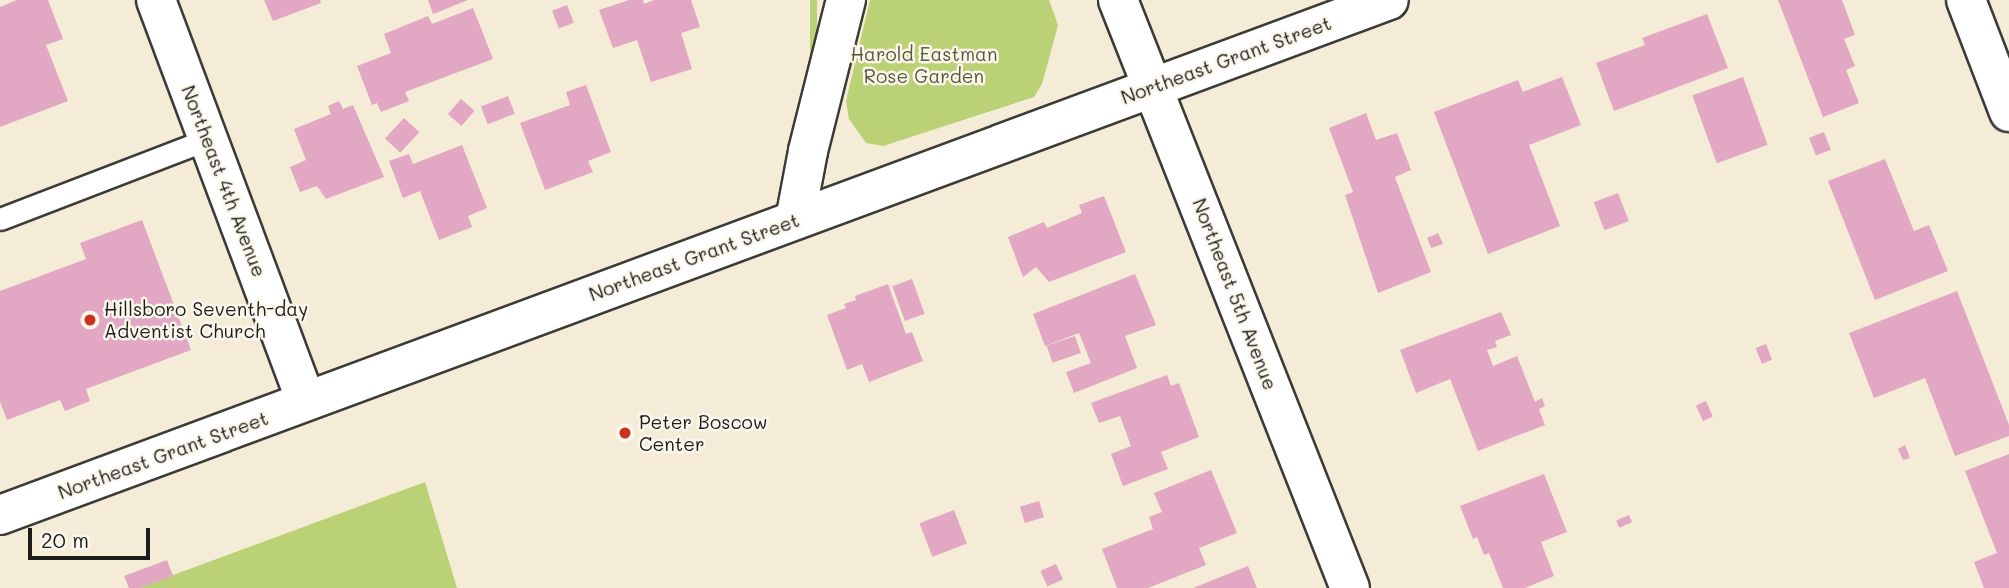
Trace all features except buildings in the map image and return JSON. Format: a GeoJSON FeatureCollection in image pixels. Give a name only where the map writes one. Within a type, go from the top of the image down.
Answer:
{"type":"FeatureCollection","features":[{"type":"Feature","properties":{"kind":"street","name":"Northeast 4th Avenue"},"geometry":{"type":"LineString","coordinates":[[156,0],[306,401]]}},
{"type":"Feature","properties":{"kind":"street"},"geometry":{"type":"LineString","coordinates":[[795,220],[808,151],[846,0]]}},
{"type":"Feature","properties":{"kind":"street","name":"Northeast 5th Avenue"},"geometry":{"type":"LineString","coordinates":[[1118,0],[1173,133],[1350,588]]}},
{"type":"Feature","properties":{"kind":"street","name":"Northeast Grant Street"},"geometry":{"type":"LineString","coordinates":[[0,515],[1388,0]]}},
{"type":"Feature","properties":{"kind":"street"},"geometry":{"type":"LineString","coordinates":[[1966,0],[2009,112]]}},
{"type":"Feature","properties":{"kind":"lane"},"geometry":{"type":"LineString","coordinates":[[0,219],[208,139]]}},
{"type":"Feature","properties":{"kind":"green space"},"geometry":{"type":"Polygon","coordinates":[[[810,0],[817,0],[817,83],[810,83],[810,0]]]}},
{"type":"Feature","properties":{"kind":"green space","name":"Harold Eastman Rose Garden"},"geometry":{"type":"Polygon","coordinates":[[[870,0],[1049,0],[1058,25],[1042,84],[1034,97],[883,146],[866,143],[849,119],[846,101],[870,0]]]}},
{"type":"Feature","properties":{"kind":"green space"},"geometry":{"type":"Polygon","coordinates":[[[425,482],[457,588],[138,588],[425,482]]]}},
{"type":"Feature","properties":{"kind":"place","name":"Hillsboro Seventh-day Adventist Church"},"geometry":{"type":"Point","coordinates":[90,320]}},
{"type":"Feature","properties":{"kind":"place","name":"Peter Boscow Center"},"geometry":{"type":"Point","coordinates":[625,433]}}]}
